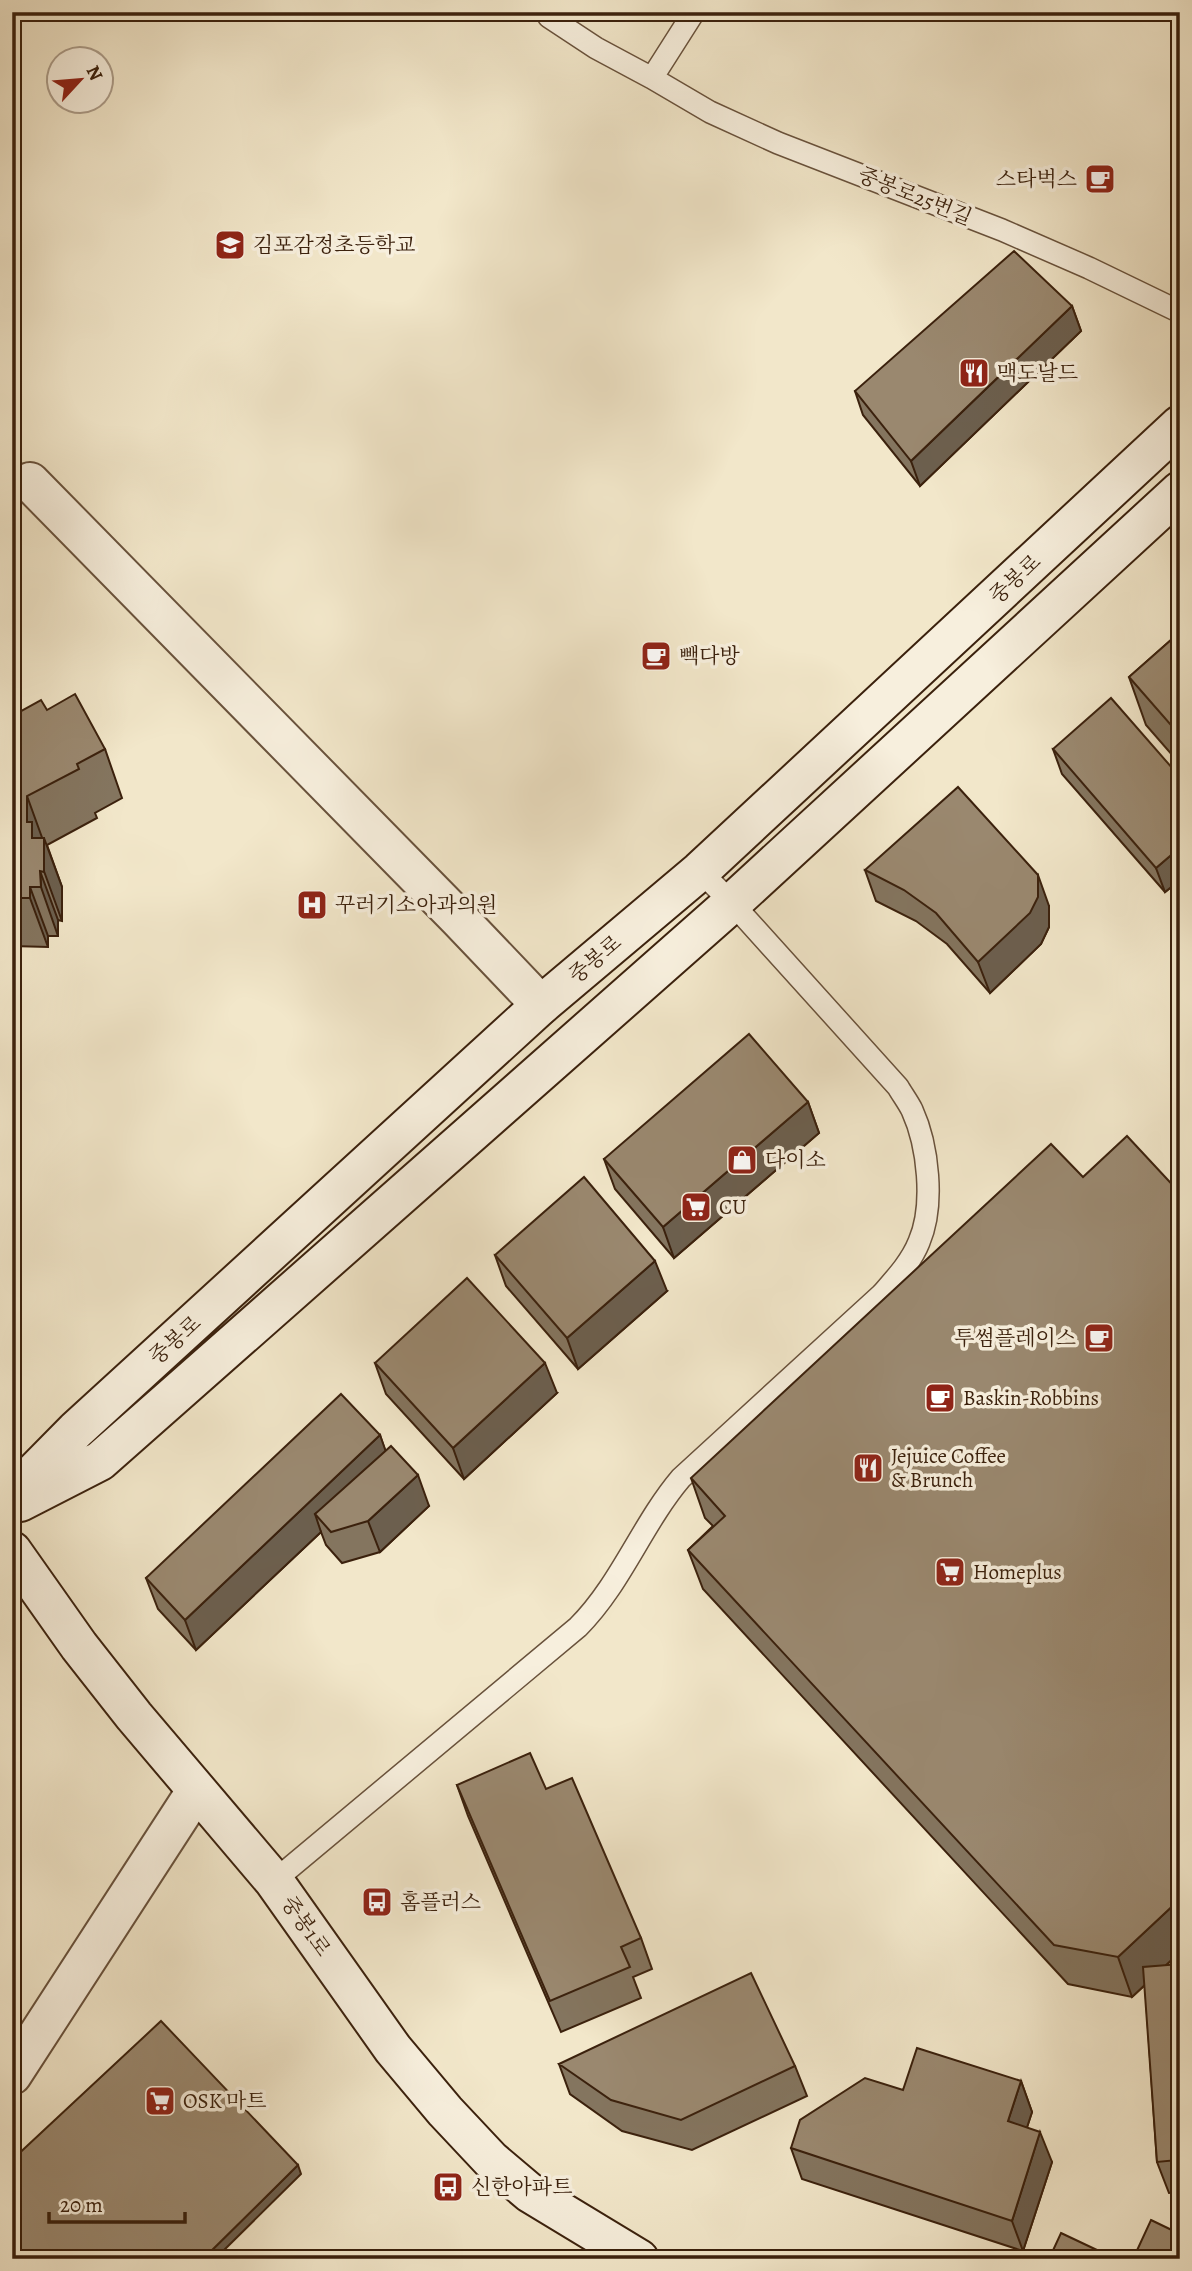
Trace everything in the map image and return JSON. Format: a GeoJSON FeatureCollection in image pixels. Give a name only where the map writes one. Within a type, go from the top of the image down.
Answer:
{"type":"FeatureCollection","features":[{"type":"Feature","properties":{"kind":"street","name":"중봉로"},"geometry":{"type":"LineString","coordinates":[[12,1495],[76,1430],[541,1005],[700,871],[1180,425]]}},
{"type":"Feature","properties":{"kind":"street"},"geometry":{"type":"LineString","coordinates":[[30,482],[541,1005]]}},
{"type":"Feature","properties":{"kind":"street","name":"중봉로"},"geometry":{"type":"LineString","coordinates":[[12,1506],[100,1461],[732,903],[1180,491]]}},
{"type":"Feature","properties":{"kind":"street","name":"중봉1로"},"geometry":{"type":"LineString","coordinates":[[12,1551],[79,1646],[196,1791],[274,1881],[393,2049],[445,2111],[491,2160],[530,2193],[639,2259]]}},
{"type":"Feature","properties":{"kind":"street"},"geometry":{"type":"LineString","coordinates":[[12,2075],[196,1791]]}},
{"type":"Feature","properties":{"kind":"lane","name":"중봉로25번길"},"geometry":{"type":"LineString","coordinates":[[546,12],[549,17],[596,48],[710,112],[778,143],[1002,230],[1180,312]]}},
{"type":"Feature","properties":{"kind":"lane"},"geometry":{"type":"LineString","coordinates":[[652,78],[694,12]]}},
{"type":"Feature","properties":{"kind":"lane"},"geometry":{"type":"LineString","coordinates":[[274,1881],[578,1627],[594,1611],[658,1507],[681,1478],[881,1294],[903,1269],[920,1241],[926,1212],[928,1181],[924,1149],[912,1111],[898,1087],[700,871]]}},
{"type":"Feature","properties":{"kind":"building","name":"맥도날드"},"geometry":{"type":"Polygon","coordinates":[[[1014,251],[1072,306],[911,461],[855,391],[1014,251]]]}},
{"type":"Feature","properties":{"kind":"building"},"geometry":{"type":"Polygon","coordinates":[[[1180,632],[1180,730],[1177,732],[1129,677],[1180,632]]]}},
{"type":"Feature","properties":{"kind":"building"},"geometry":{"type":"Polygon","coordinates":[[[75,694],[105,749],[77,764],[79,769],[27,796],[27,822],[32,822],[32,838],[44,838],[44,872],[40,871],[41,887],[30,887],[30,898],[12,898],[12,716],[41,700],[47,710],[75,694]]]}},
{"type":"Feature","properties":{"kind":"building"},"geometry":{"type":"Polygon","coordinates":[[[1111,698],[1180,777],[1180,838],[1174,843],[1177,850],[1156,868],[1053,749],[1111,698]]]}},
{"type":"Feature","properties":{"kind":"building"},"geometry":{"type":"Polygon","coordinates":[[[958,787],[1038,875],[1038,897],[1030,913],[978,962],[936,913],[904,890],[865,870],[958,787]]]}},
{"type":"Feature","properties":{"kind":"building"},"geometry":{"type":"Polygon","coordinates":[[[1180,838],[1180,849],[1174,843],[1180,838]]]}},
{"type":"Feature","properties":{"kind":"building"},"geometry":{"type":"Polygon","coordinates":[[[749,1034],[808,1102],[663,1227],[604,1159],[749,1034]]]}},
{"type":"Feature","properties":{"kind":"building","name":"Homeplus"},"geometry":{"type":"Polygon","coordinates":[[[1127,1136],[1180,1193],[1180,1899],[1118,1957],[1054,1945],[688,1550],[725,1516],[691,1478],[1051,1144],[1083,1177],[1127,1136]]]}},
{"type":"Feature","properties":{"kind":"building"},"geometry":{"type":"Polygon","coordinates":[[[584,1177],[655,1261],[567,1338],[495,1255],[584,1177]]]}},
{"type":"Feature","properties":{"kind":"building"},"geometry":{"type":"Polygon","coordinates":[[[467,1278],[545,1363],[453,1448],[375,1363],[467,1278]]]}},
{"type":"Feature","properties":{"kind":"building"},"geometry":{"type":"Polygon","coordinates":[[[341,1394],[380,1435],[185,1620],[146,1578],[341,1394]]]}},
{"type":"Feature","properties":{"kind":"building"},"geometry":{"type":"Polygon","coordinates":[[[391,1446],[418,1475],[368,1521],[331,1532],[315,1514],[391,1446]]]}},
{"type":"Feature","properties":{"kind":"building"},"geometry":{"type":"Polygon","coordinates":[[[530,1753],[546,1789],[572,1778],[641,1938],[621,1947],[630,1967],[550,2001],[457,1785],[530,1753]]]}},
{"type":"Feature","properties":{"kind":"building"},"geometry":{"type":"Polygon","coordinates":[[[1180,1964],[1179,2178],[1177,2160],[1157,2162],[1143,1967],[1180,1964]]]}},
{"type":"Feature","properties":{"kind":"building"},"geometry":{"type":"Polygon","coordinates":[[[751,1973],[795,2066],[681,2120],[611,2100],[559,2064],[751,1973]]]}},
{"type":"Feature","properties":{"kind":"building","name":"OSK 마트"},"geometry":{"type":"Polygon","coordinates":[[[161,2021],[298,2165],[203,2259],[12,2259],[12,2160],[161,2021]]]}},
{"type":"Feature","properties":{"kind":"building"},"geometry":{"type":"Polygon","coordinates":[[[917,2048],[1021,2081],[1008,2121],[1040,2132],[1012,2221],[791,2148],[800,2120],[865,2078],[903,2090],[917,2048]]]}},
{"type":"Feature","properties":{"kind":"building"},"geometry":{"type":"Polygon","coordinates":[[[1151,2220],[1180,2234],[1180,2259],[1133,2259],[1151,2220]]]}},
{"type":"Feature","properties":{"kind":"building"},"geometry":{"type":"Polygon","coordinates":[[[1061,2233],[1116,2259],[1049,2259],[1061,2233]]]}},
{"type":"Feature","properties":{"kind":"place","name":"스타벅스"},"geometry":{"type":"Point","coordinates":[1100,179]}},
{"type":"Feature","properties":{"kind":"place","name":"김포감정초등학교"},"geometry":{"type":"Point","coordinates":[230,245]}},
{"type":"Feature","properties":{"kind":"place","name":"맥도날드"},"geometry":{"type":"Point","coordinates":[974,373]}},
{"type":"Feature","properties":{"kind":"place","name":"빽다방"},"geometry":{"type":"Point","coordinates":[656,656]}},
{"type":"Feature","properties":{"kind":"place","name":"꾸러기소아과의원"},"geometry":{"type":"Point","coordinates":[312,905]}},
{"type":"Feature","properties":{"kind":"place","name":"다이소"},"geometry":{"type":"Point","coordinates":[742,1160]}},
{"type":"Feature","properties":{"kind":"place","name":"CU"},"geometry":{"type":"Point","coordinates":[696,1207]}},
{"type":"Feature","properties":{"kind":"place","name":"투썸플레이스"},"geometry":{"type":"Point","coordinates":[1099,1338]}},
{"type":"Feature","properties":{"kind":"place","name":"Baskin-Robbins"},"geometry":{"type":"Point","coordinates":[940,1398]}},
{"type":"Feature","properties":{"kind":"place","name":"Jejuice Coffee & Brunch"},"geometry":{"type":"Point","coordinates":[868,1468]}},
{"type":"Feature","properties":{"kind":"place","name":"Homeplus"},"geometry":{"type":"Point","coordinates":[950,1572]}},
{"type":"Feature","properties":{"kind":"place","name":"홈플러스"},"geometry":{"type":"Point","coordinates":[377,1902]}},
{"type":"Feature","properties":{"kind":"place","name":"OSK 마트"},"geometry":{"type":"Point","coordinates":[160,2101]}},
{"type":"Feature","properties":{"kind":"place","name":"신한아파트"},"geometry":{"type":"Point","coordinates":[448,2187]}}]}
